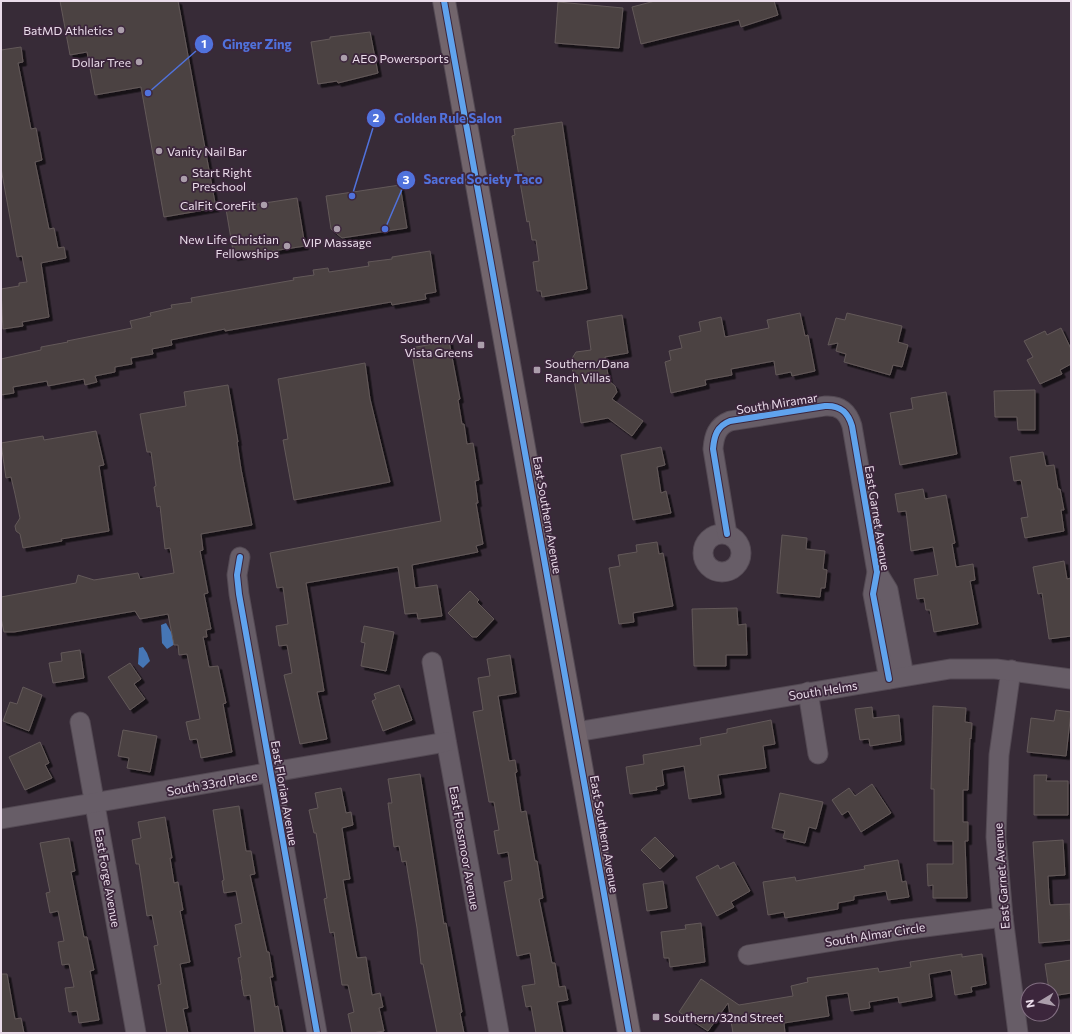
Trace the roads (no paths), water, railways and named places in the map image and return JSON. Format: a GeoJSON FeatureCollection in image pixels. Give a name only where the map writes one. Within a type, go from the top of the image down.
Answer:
{"type":"FeatureCollection","features":[{"type":"Feature","properties":{"kind":"main road","name":"East Southern Avenue"},"geometry":{"type":"LineString","coordinates":[[444,1],[629,1033]]}},
{"type":"Feature","properties":{"kind":"street","name":"South Miramar"},"geometry":{"type":"LineString","coordinates":[[727,534],[713,449],[717,431],[725,423],[730,421],[825,406],[837,407],[843,410]]}},
{"type":"Feature","properties":{"kind":"street","name":"East Garnet Avenue"},"geometry":{"type":"LineString","coordinates":[[843,410],[847,414],[852,426],[877,572],[888,590],[896,677]]}},
{"type":"Feature","properties":{"kind":"street","name":"East Florian Avenue"},"geometry":{"type":"LineString","coordinates":[[240,557],[237,575],[238,594],[317,1033]]}},
{"type":"Feature","properties":{"kind":"street","name":"East Flossmoor Avenue"},"geometry":{"type":"LineString","coordinates":[[432,662],[499,1033]]}},
{"type":"Feature","properties":{"kind":"street","name":"South Helms"},"geometry":{"type":"LineString","coordinates":[[576,732],[896,677],[957,669],[1011,670],[1071,679]]}},
{"type":"Feature","properties":{"kind":"street","name":"East Garnet Avenue"},"geometry":{"type":"LineString","coordinates":[[1011,670],[999,755],[996,837],[1003,917],[1018,1033]]}},
{"type":"Feature","properties":{"kind":"street"},"geometry":{"type":"LineString","coordinates":[[808,692],[818,754]]}},
{"type":"Feature","properties":{"kind":"street","name":"East Forge Avenue"},"geometry":{"type":"LineString","coordinates":[[80,722],[136,1033]]}},
{"type":"Feature","properties":{"kind":"street","name":"South 33rd Place"},"geometry":{"type":"LineString","coordinates":[[1,819],[446,742]]}},
{"type":"Feature","properties":{"kind":"street","name":"South Almar Circle"},"geometry":{"type":"LineString","coordinates":[[748,955],[901,930],[1003,917]]}},
{"type":"Feature","properties":{"kind":"water"},"geometry":{"type":"Polygon","coordinates":[[[166,623],[174,637],[175,644],[167,649],[162,643],[161,625],[166,623]]]}},
{"type":"Feature","properties":{"kind":"water"},"geometry":{"type":"Polygon","coordinates":[[[143,647],[150,661],[143,668],[138,664],[139,648],[143,647]]]}},
{"type":"Feature","properties":{"kind":"place","name":"BatMD Athletics"},"geometry":{"type":"Point","coordinates":[121,30]}},
{"type":"Feature","properties":{"kind":"place","name":"AEO Powersports"},"geometry":{"type":"Point","coordinates":[344,58]}},
{"type":"Feature","properties":{"kind":"place","name":"Dollar Tree"},"geometry":{"type":"Point","coordinates":[139,62]}},
{"type":"Feature","properties":{"kind":"place","name":"Ginger Zing"},"geometry":{"type":"Point","coordinates":[148,93]}},
{"type":"Feature","properties":{"kind":"place","name":"Vanity Nail Bar"},"geometry":{"type":"Point","coordinates":[159,151]}},
{"type":"Feature","properties":{"kind":"place","name":"Start Right Preschool"},"geometry":{"type":"Point","coordinates":[184,179]}},
{"type":"Feature","properties":{"kind":"place","name":"Golden Rule Salon"},"geometry":{"type":"Point","coordinates":[352,196]}},
{"type":"Feature","properties":{"kind":"place","name":"CalFit CoreFit"},"geometry":{"type":"Point","coordinates":[264,205]}},
{"type":"Feature","properties":{"kind":"place","name":"VIP Massage"},"geometry":{"type":"Point","coordinates":[337,229]}},
{"type":"Feature","properties":{"kind":"place","name":"Sacred Society Taco"},"geometry":{"type":"Point","coordinates":[385,229]}},
{"type":"Feature","properties":{"kind":"place","name":"New Life Christian Fellowships"},"geometry":{"type":"Point","coordinates":[287,246]}},
{"type":"Feature","properties":{"kind":"place","name":"Southern/Val Vista Greens"},"geometry":{"type":"Point","coordinates":[481,345]}},
{"type":"Feature","properties":{"kind":"place","name":"Southern/Dana Ranch Villas"},"geometry":{"type":"Point","coordinates":[537,370]}},
{"type":"Feature","properties":{"kind":"place","name":"Southern/32nd Street"},"geometry":{"type":"Point","coordinates":[656,1017]}}]}
